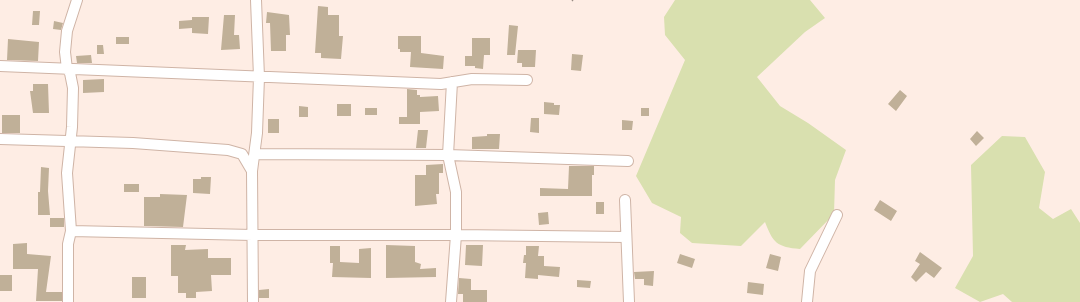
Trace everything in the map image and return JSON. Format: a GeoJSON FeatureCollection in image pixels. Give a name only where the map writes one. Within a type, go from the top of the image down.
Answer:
{"type":"FeatureCollection","features":[{"type":"Feature","properties":{"kind":"street"},"geometry":{"type":"LineString","coordinates":[[68,302],[68,244],[72,231],[67,173],[72,127],[73,88],[70,73],[67,69],[65,52],[67,31],[77,0]]}},
{"type":"Feature","properties":{"kind":"street"},"geometry":{"type":"LineString","coordinates":[[253,302],[252,171],[255,154],[259,77],[256,0]]}},
{"type":"Feature","properties":{"kind":"street"},"geometry":{"type":"LineString","coordinates":[[0,66],[441,84],[472,79],[527,80]]}},
{"type":"Feature","properties":{"kind":"street"},"geometry":{"type":"LineString","coordinates":[[451,302],[456,235],[456,192],[448,155],[452,82]]}},
{"type":"Feature","properties":{"kind":"street"},"geometry":{"type":"LineString","coordinates":[[0,139],[133,143],[228,150],[242,154],[252,171]]}},
{"type":"Feature","properties":{"kind":"street"},"geometry":{"type":"LineString","coordinates":[[255,154],[448,155],[628,161]]}},
{"type":"Feature","properties":{"kind":"street"},"geometry":{"type":"LineString","coordinates":[[625,200],[629,302]]}},
{"type":"Feature","properties":{"kind":"street"},"geometry":{"type":"LineString","coordinates":[[807,302],[810,271],[837,215]]}},
{"type":"Feature","properties":{"kind":"street"},"geometry":{"type":"LineString","coordinates":[[72,231],[253,235],[626,237]]}},
{"type":"Feature","properties":{"kind":"green space"},"geometry":{"type":"Polygon","coordinates":[[[675,0],[810,0],[825,18],[805,32],[757,77],[780,106],[808,123],[846,150],[835,180],[834,214],[800,249],[786,247],[777,243],[771,235],[765,222],[741,246],[692,243],[680,233],[681,217],[652,203],[636,176],[685,60],[665,35],[664,17],[675,0]]]}},
{"type":"Feature","properties":{"kind":"green space"},"geometry":{"type":"Polygon","coordinates":[[[1002,136],[1025,137],[1045,172],[1039,208],[1053,219],[1071,209],[1080,223],[1080,302],[1012,302],[1003,294],[980,302],[955,288],[973,256],[971,165],[1002,136]]]}},
{"type":"Feature","properties":{"kind":"building"},"geometry":{"type":"Polygon","coordinates":[[[318,6],[328,7],[328,15],[339,15],[339,36],[343,36],[341,59],[321,58],[321,53],[315,53],[318,6]]]}},
{"type":"Feature","properties":{"kind":"building"},"geometry":{"type":"Polygon","coordinates":[[[33,11],[40,11],[39,25],[32,25],[33,11]]]}},
{"type":"Feature","properties":{"kind":"building"},"geometry":{"type":"Polygon","coordinates":[[[267,12],[289,15],[290,35],[286,35],[286,51],[271,51],[270,23],[266,23],[267,12]]]}},
{"type":"Feature","properties":{"kind":"building"},"geometry":{"type":"Polygon","coordinates":[[[224,15],[235,15],[234,35],[239,35],[240,49],[221,50],[224,15]]]}},
{"type":"Feature","properties":{"kind":"building"},"geometry":{"type":"Polygon","coordinates":[[[192,17],[209,17],[208,34],[192,33],[192,28],[179,29],[179,21],[192,20],[192,17]]]}},
{"type":"Feature","properties":{"kind":"building"},"geometry":{"type":"Polygon","coordinates":[[[54,21],[63,23],[61,30],[53,29],[54,21]]]}},
{"type":"Feature","properties":{"kind":"building"},"geometry":{"type":"Polygon","coordinates":[[[509,25],[518,26],[515,55],[507,55],[509,25]]]}},
{"type":"Feature","properties":{"kind":"building"},"geometry":{"type":"Polygon","coordinates":[[[398,36],[421,36],[421,53],[444,56],[443,69],[410,67],[411,52],[400,52],[400,49],[398,49],[398,36]]]}},
{"type":"Feature","properties":{"kind":"building"},"geometry":{"type":"Polygon","coordinates":[[[116,37],[129,37],[129,44],[116,44],[116,37]]]}},
{"type":"Feature","properties":{"kind":"building"},"geometry":{"type":"Polygon","coordinates":[[[472,38],[490,38],[490,55],[484,55],[483,69],[475,68],[475,66],[465,66],[465,56],[472,56],[472,38]]]}},
{"type":"Feature","properties":{"kind":"building"},"geometry":{"type":"Polygon","coordinates":[[[8,39],[39,42],[38,61],[7,60],[8,39]]]}},
{"type":"Feature","properties":{"kind":"building"},"geometry":{"type":"Polygon","coordinates":[[[97,45],[103,45],[104,54],[97,54],[97,45]]]}},
{"type":"Feature","properties":{"kind":"building"},"geometry":{"type":"Polygon","coordinates":[[[518,50],[536,50],[535,67],[522,67],[522,63],[517,63],[518,50]]]}},
{"type":"Feature","properties":{"kind":"building"},"geometry":{"type":"Polygon","coordinates":[[[572,54],[583,55],[581,71],[571,70],[572,54]]]}},
{"type":"Feature","properties":{"kind":"building"},"geometry":{"type":"Polygon","coordinates":[[[91,55],[92,63],[77,63],[76,56],[91,55]]]}},
{"type":"Feature","properties":{"kind":"building"},"geometry":{"type":"Polygon","coordinates":[[[104,79],[104,92],[83,93],[83,80],[104,79]]]}},
{"type":"Feature","properties":{"kind":"building"},"geometry":{"type":"Polygon","coordinates":[[[33,84],[48,84],[49,113],[33,113],[30,91],[33,91],[33,84]]]}},
{"type":"Feature","properties":{"kind":"building"},"geometry":{"type":"Polygon","coordinates":[[[407,89],[417,90],[417,95],[420,95],[420,97],[438,96],[439,111],[420,112],[420,124],[399,124],[399,117],[407,117],[407,89]]]}},
{"type":"Feature","properties":{"kind":"building"},"geometry":{"type":"Polygon","coordinates":[[[900,90],[907,96],[896,111],[888,104],[900,90]]]}},
{"type":"Feature","properties":{"kind":"building"},"geometry":{"type":"Polygon","coordinates":[[[544,102],[560,105],[559,115],[544,114],[544,102]]]}},
{"type":"Feature","properties":{"kind":"building"},"geometry":{"type":"Polygon","coordinates":[[[337,104],[351,104],[351,116],[337,116],[337,104]]]}},
{"type":"Feature","properties":{"kind":"building"},"geometry":{"type":"Polygon","coordinates":[[[299,106],[308,107],[308,117],[299,117],[299,106]]]}},
{"type":"Feature","properties":{"kind":"building"},"geometry":{"type":"Polygon","coordinates":[[[365,108],[377,108],[377,115],[365,115],[365,108]]]}},
{"type":"Feature","properties":{"kind":"building"},"geometry":{"type":"Polygon","coordinates":[[[641,108],[649,108],[649,116],[641,116],[641,108]]]}},
{"type":"Feature","properties":{"kind":"building"},"geometry":{"type":"Polygon","coordinates":[[[2,115],[20,115],[20,133],[2,133],[2,115]]]}},
{"type":"Feature","properties":{"kind":"building"},"geometry":{"type":"Polygon","coordinates":[[[531,118],[539,118],[539,133],[530,132],[531,118]]]}},
{"type":"Feature","properties":{"kind":"building"},"geometry":{"type":"Polygon","coordinates":[[[268,119],[279,119],[279,133],[268,133],[268,119]]]}},
{"type":"Feature","properties":{"kind":"building"},"geometry":{"type":"Polygon","coordinates":[[[622,120],[633,121],[632,130],[622,130],[622,120]]]}},
{"type":"Feature","properties":{"kind":"building"},"geometry":{"type":"Polygon","coordinates":[[[418,130],[428,130],[426,148],[416,148],[418,130]]]}},
{"type":"Feature","properties":{"kind":"building"},"geometry":{"type":"Polygon","coordinates":[[[977,131],[984,138],[976,146],[970,139],[977,131]]]}},
{"type":"Feature","properties":{"kind":"building"},"geometry":{"type":"Polygon","coordinates":[[[487,134],[500,134],[499,149],[472,149],[472,137],[487,136],[487,134]]]}},
{"type":"Feature","properties":{"kind":"building"},"geometry":{"type":"Polygon","coordinates":[[[443,164],[443,173],[439,173],[439,194],[436,194],[437,204],[415,206],[415,175],[426,175],[426,165],[443,164]]]}},
{"type":"Feature","properties":{"kind":"building"},"geometry":{"type":"Polygon","coordinates":[[[569,166],[594,166],[594,175],[592,175],[592,196],[540,196],[540,188],[568,189],[569,166]]]}},
{"type":"Feature","properties":{"kind":"building"},"geometry":{"type":"Polygon","coordinates":[[[41,167],[49,168],[48,191],[50,215],[38,215],[38,192],[40,192],[41,167]]]}},
{"type":"Feature","properties":{"kind":"building"},"geometry":{"type":"Polygon","coordinates":[[[201,177],[211,177],[210,194],[193,193],[193,179],[201,179],[201,177]]]}},
{"type":"Feature","properties":{"kind":"building"},"geometry":{"type":"Polygon","coordinates":[[[124,184],[139,184],[139,192],[124,192],[124,184]]]}},
{"type":"Feature","properties":{"kind":"building"},"geometry":{"type":"Polygon","coordinates":[[[160,194],[187,195],[183,227],[144,226],[144,197],[160,197],[160,194]]]}},
{"type":"Feature","properties":{"kind":"building"},"geometry":{"type":"Polygon","coordinates":[[[880,200],[897,211],[891,221],[874,210],[880,200]]]}},
{"type":"Feature","properties":{"kind":"building"},"geometry":{"type":"Polygon","coordinates":[[[596,202],[604,202],[604,214],[596,214],[596,202]]]}},
{"type":"Feature","properties":{"kind":"building"},"geometry":{"type":"Polygon","coordinates":[[[548,212],[549,224],[539,225],[538,213],[548,212]]]}},
{"type":"Feature","properties":{"kind":"building"},"geometry":{"type":"Polygon","coordinates":[[[50,218],[64,218],[64,227],[50,227],[50,218]]]}},
{"type":"Feature","properties":{"kind":"building"},"geometry":{"type":"Polygon","coordinates":[[[27,243],[27,254],[51,256],[46,292],[62,292],[62,301],[36,301],[38,269],[13,269],[13,244],[27,243]]]}},
{"type":"Feature","properties":{"kind":"building"},"geometry":{"type":"Polygon","coordinates":[[[171,245],[186,245],[185,250],[208,249],[208,258],[231,258],[231,275],[211,275],[212,291],[196,292],[196,298],[186,298],[186,293],[178,293],[178,276],[171,276],[171,245]]]}},
{"type":"Feature","properties":{"kind":"building"},"geometry":{"type":"Polygon","coordinates":[[[386,245],[415,246],[415,262],[421,264],[420,269],[436,268],[436,277],[386,278],[386,245]]]}},
{"type":"Feature","properties":{"kind":"building"},"geometry":{"type":"Polygon","coordinates":[[[466,245],[483,245],[482,266],[465,265],[466,245]]]}},
{"type":"Feature","properties":{"kind":"building"},"geometry":{"type":"Polygon","coordinates":[[[330,246],[340,246],[340,262],[359,263],[359,249],[371,248],[371,278],[332,277],[333,263],[330,263],[330,246]]]}},
{"type":"Feature","properties":{"kind":"building"},"geometry":{"type":"Polygon","coordinates":[[[526,246],[539,246],[538,256],[544,256],[544,266],[560,267],[559,277],[538,275],[538,279],[525,278],[526,263],[523,263],[524,255],[526,255],[526,246]]]}},
{"type":"Feature","properties":{"kind":"building"},"geometry":{"type":"Polygon","coordinates":[[[920,252],[942,268],[934,278],[926,272],[916,282],[911,277],[920,264],[915,261],[920,252]]]}},
{"type":"Feature","properties":{"kind":"building"},"geometry":{"type":"Polygon","coordinates":[[[680,254],[695,259],[692,268],[677,263],[680,254]]]}},
{"type":"Feature","properties":{"kind":"building"},"geometry":{"type":"Polygon","coordinates":[[[770,254],[781,257],[778,271],[766,268],[770,254]]]}},
{"type":"Feature","properties":{"kind":"building"},"geometry":{"type":"Polygon","coordinates":[[[654,271],[653,286],[644,285],[644,279],[635,279],[634,272],[654,271]]]}},
{"type":"Feature","properties":{"kind":"building"},"geometry":{"type":"Polygon","coordinates":[[[0,275],[12,275],[12,291],[0,291],[0,275]]]}},
{"type":"Feature","properties":{"kind":"building"},"geometry":{"type":"Polygon","coordinates":[[[132,277],[146,277],[146,298],[132,298],[132,277]]]}},
{"type":"Feature","properties":{"kind":"building"},"geometry":{"type":"Polygon","coordinates":[[[459,278],[471,279],[471,290],[487,290],[487,302],[463,302],[463,294],[458,294],[459,278]]]}},
{"type":"Feature","properties":{"kind":"building"},"geometry":{"type":"Polygon","coordinates":[[[577,280],[591,281],[590,288],[577,287],[577,280]]]}},
{"type":"Feature","properties":{"kind":"building"},"geometry":{"type":"Polygon","coordinates":[[[748,282],[764,284],[763,295],[747,293],[748,282]]]}},
{"type":"Feature","properties":{"kind":"building"},"geometry":{"type":"Polygon","coordinates":[[[269,289],[269,298],[259,298],[259,290],[269,289]]]}}]}
